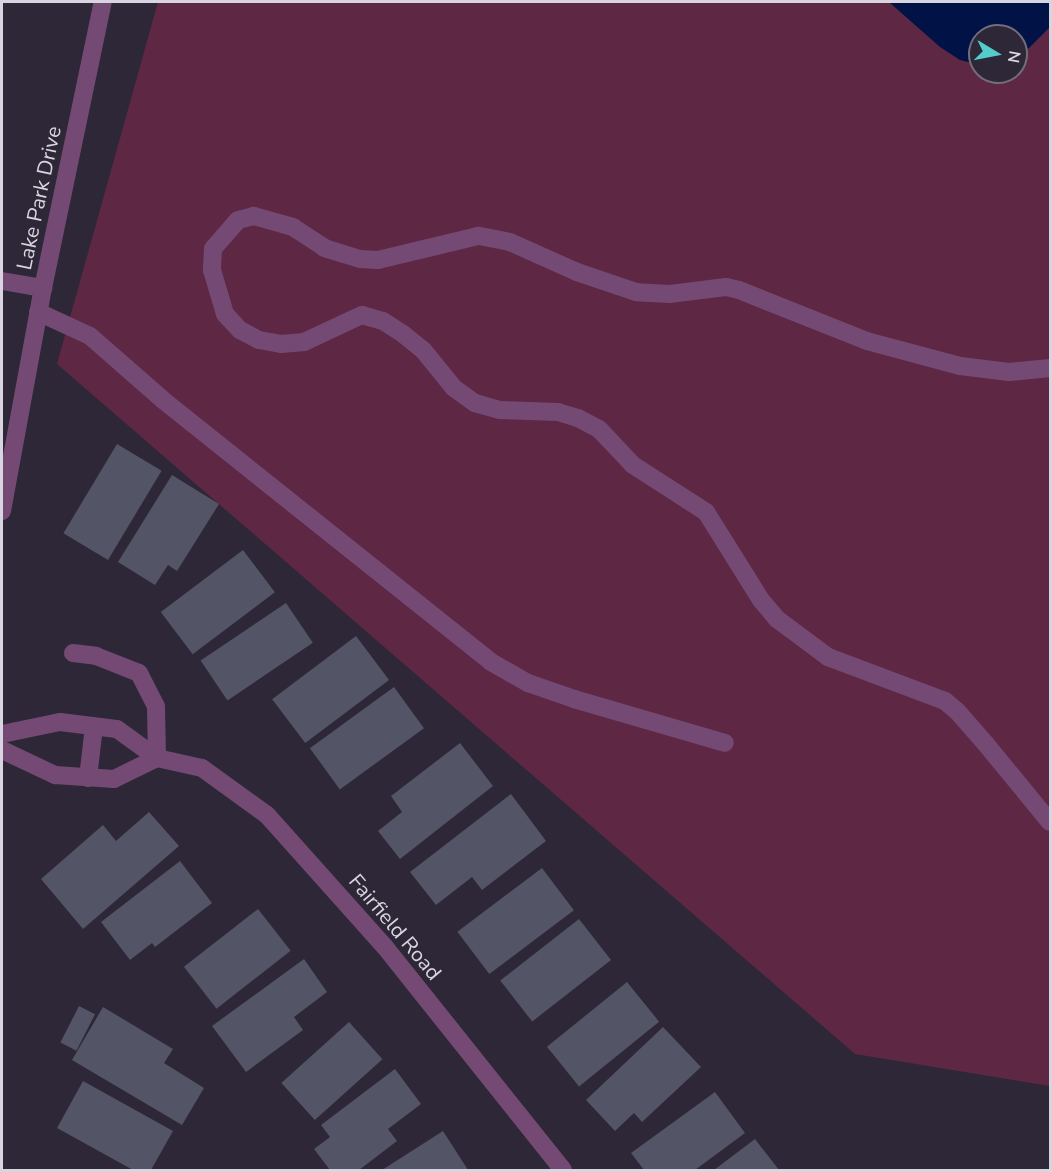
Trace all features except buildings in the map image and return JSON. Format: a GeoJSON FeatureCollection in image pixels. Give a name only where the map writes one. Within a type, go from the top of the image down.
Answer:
{"type":"FeatureCollection","features":[{"type":"Feature","properties":{"kind":"street","name":"Lake Park Drive"},"geometry":{"type":"LineString","coordinates":[[2,511],[38,312],[103,2]]}},
{"type":"Feature","properties":{"kind":"street"},"geometry":{"type":"LineString","coordinates":[[1050,368],[1009,372],[960,366],[867,341],[739,290],[726,287],[670,294],[636,292],[577,272],[510,242],[478,236],[378,260],[369,260],[325,248],[293,227],[254,216],[238,220],[213,249],[212,270],[225,314],[240,330],[259,340],[281,344],[304,342],[362,315],[382,321],[403,334],[423,350],[454,388],[475,403],[500,410],[558,412],[578,418],[599,429],[633,465],[706,512],[761,600],[785,626],[828,657],[945,701],[985,743],[1050,822]]}},
{"type":"Feature","properties":{"kind":"street"},"geometry":{"type":"LineString","coordinates":[[2,281],[43,288]]}},
{"type":"Feature","properties":{"kind":"street"},"geometry":{"type":"LineString","coordinates":[[38,312],[90,336],[163,400],[491,662],[528,683],[565,696],[679,732],[725,743]]}},
{"type":"Feature","properties":{"kind":"street"},"geometry":{"type":"LineString","coordinates":[[2,750],[55,775],[114,779],[157,758],[156,706],[139,673],[96,656],[73,653]]}},
{"type":"Feature","properties":{"kind":"street","name":"Fairfield Road"},"geometry":{"type":"LineString","coordinates":[[2,734],[60,722],[117,729],[157,758],[202,768],[267,815],[385,947],[562,1170]]}},
{"type":"Feature","properties":{"kind":"street"},"geometry":{"type":"LineString","coordinates":[[88,777],[94,726]]}},
{"type":"Feature","properties":{"kind":"shaded area"},"geometry":{"type":"Polygon","coordinates":[[[158,2],[1050,2],[1050,1086],[855,1054],[57,364],[158,2]]]}},
{"type":"Feature","properties":{"kind":"shaded area"},"geometry":{"type":"Polygon","coordinates":[[[889,2],[1050,2],[1050,27],[1028,49],[1028,24],[968,24],[968,62],[960,60],[940,47],[889,2]]]}}]}
